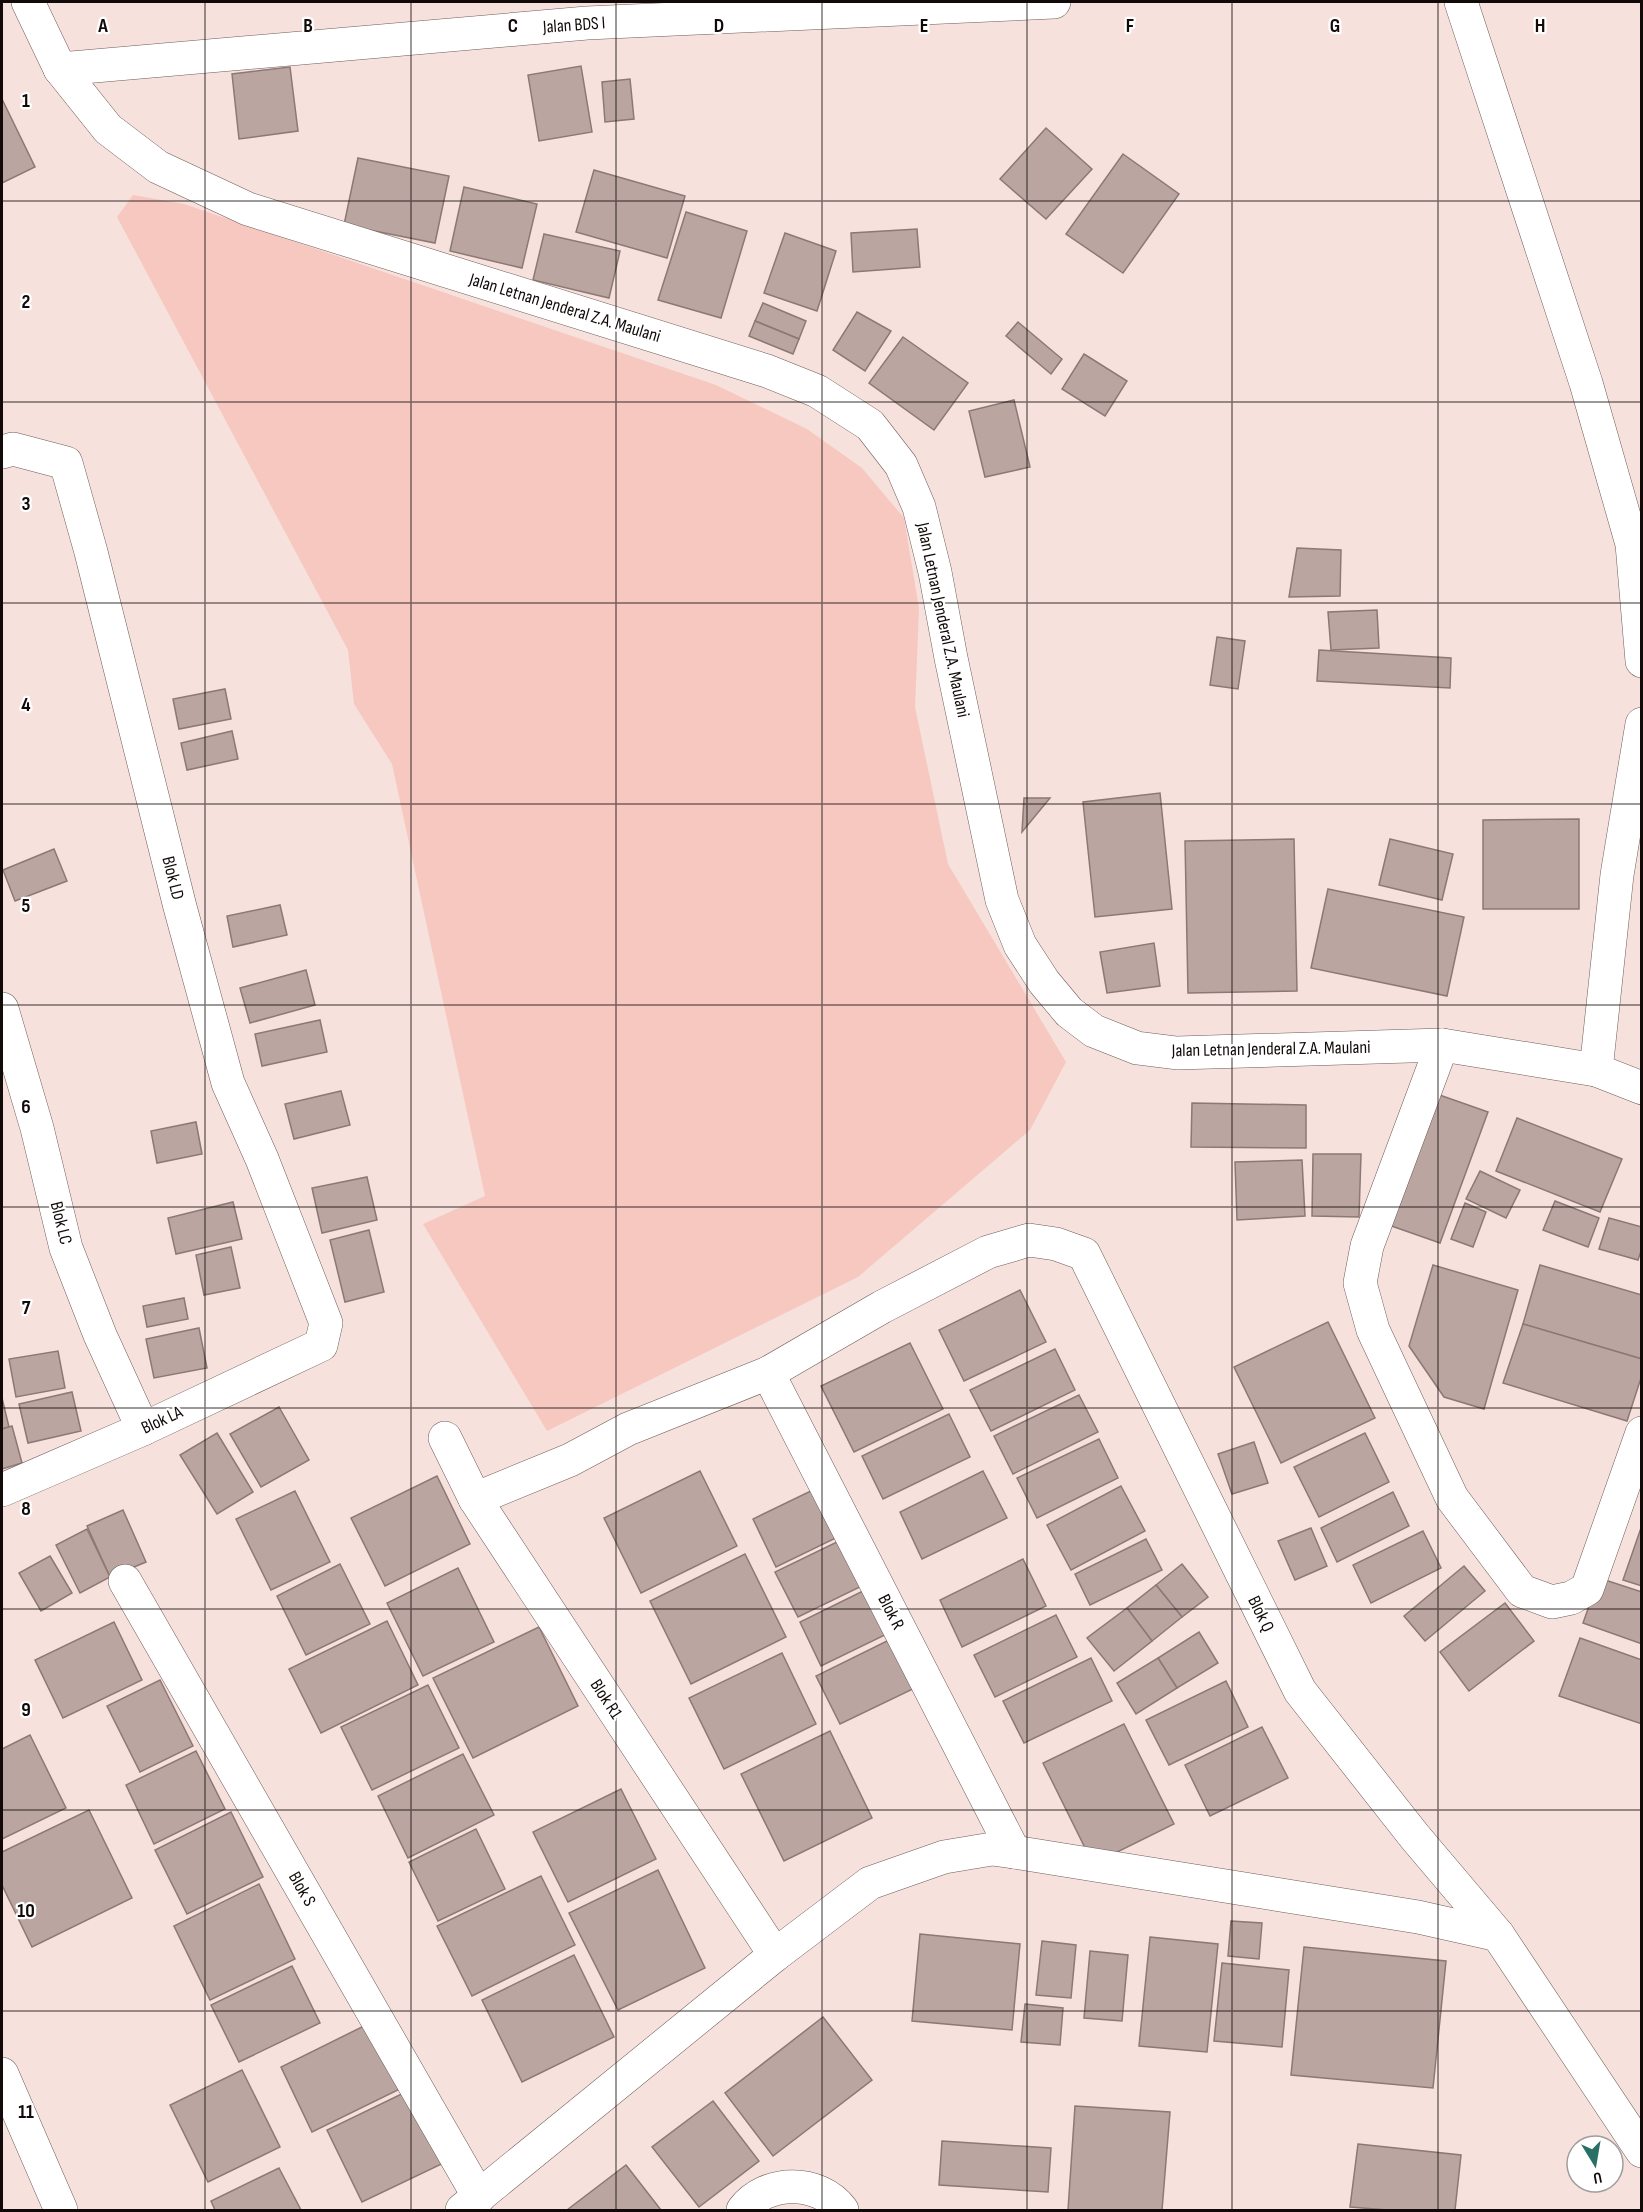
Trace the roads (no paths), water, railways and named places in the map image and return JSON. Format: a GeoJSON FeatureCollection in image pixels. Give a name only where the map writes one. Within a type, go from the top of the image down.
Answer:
{"type":"FeatureCollection","features":[{"type":"Feature","properties":{"kind":"street","name":"Jalan Letnan Jenderal Z.A. Maulani"},"geometry":{"type":"LineString","coordinates":[[28,2],[60,69],[108,129],[158,166],[248,209],[767,371],[817,391],[870,425],[901,465],[919,507],[935,572],[1002,900],[1020,945],[1044,982],[1070,1012],[1094,1031],[1137,1048],[1177,1053],[1442,1045],[1596,1070],[1641,1088]]}},
{"type":"Feature","properties":{"kind":"street","name":"Jalan BDS I"},"geometry":{"type":"LineString","coordinates":[[60,69],[587,23],[1054,2]]}},
{"type":"Feature","properties":{"kind":"street"},"geometry":{"type":"LineString","coordinates":[[1461,2],[1586,383],[1632,544],[1641,661]]}},
{"type":"Feature","properties":{"kind":"street","name":"Blok LD"},"geometry":{"type":"LineString","coordinates":[[2,452],[13,449],[66,463],[228,1083],[262,1159],[326,1323],[321,1345]]}},
{"type":"Feature","properties":{"kind":"street"},"geometry":{"type":"LineString","coordinates":[[1596,1070],[1617,875],[1641,724]]}},
{"type":"Feature","properties":{"kind":"street","name":"Blok LC"},"geometry":{"type":"LineString","coordinates":[[2,1009],[37,1128],[66,1248],[100,1335],[143,1430]]}},
{"type":"Feature","properties":{"kind":"street"},"geometry":{"type":"LineString","coordinates":[[1442,1045],[1367,1246],[1360,1283],[1373,1330],[1452,1498],[1522,1591],[1552,1602],[1571,1598],[1587,1589],[1641,1433]]}},
{"type":"Feature","properties":{"kind":"street","name":"Blok Q"},"geometry":{"type":"LineString","coordinates":[[768,1373],[882,1307],[988,1252],[1029,1240],[1056,1244],[1084,1254],[1300,1691],[1415,1838],[1498,1935],[1641,2151]]}},
{"type":"Feature","properties":{"kind":"street","name":"Blok LA"},"geometry":{"type":"LineString","coordinates":[[2,1490],[143,1430],[321,1345]]}},
{"type":"Feature","properties":{"kind":"street"},"geometry":{"type":"LineString","coordinates":[[475,1500],[570,1460],[628,1429],[768,1373]]}},
{"type":"Feature","properties":{"kind":"street","name":"Blok R"},"geometry":{"type":"LineString","coordinates":[[768,1373],[1014,1852]]}},
{"type":"Feature","properties":{"kind":"street","name":"Blok R1"},"geometry":{"type":"LineString","coordinates":[[445,1438],[475,1500],[775,1955]]}},
{"type":"Feature","properties":{"kind":"street","name":"Blok S"},"geometry":{"type":"LineString","coordinates":[[125,1581],[470,2204]]}},
{"type":"Feature","properties":{"kind":"street"},"geometry":{"type":"LineString","coordinates":[[470,2204],[775,1955],[870,1883],[945,1857],[992,1849],[1014,1852],[1418,1917],[1498,1935]]}},
{"type":"Feature","properties":{"kind":"street"},"geometry":{"type":"LineString","coordinates":[[2,2074],[62,2211]]}},
{"type":"Feature","properties":{"kind":"street"},"geometry":{"type":"LineString","coordinates":[[743,2211],[762,2194],[782,2187],[802,2187],[821,2193],[842,2211]]}}]}
